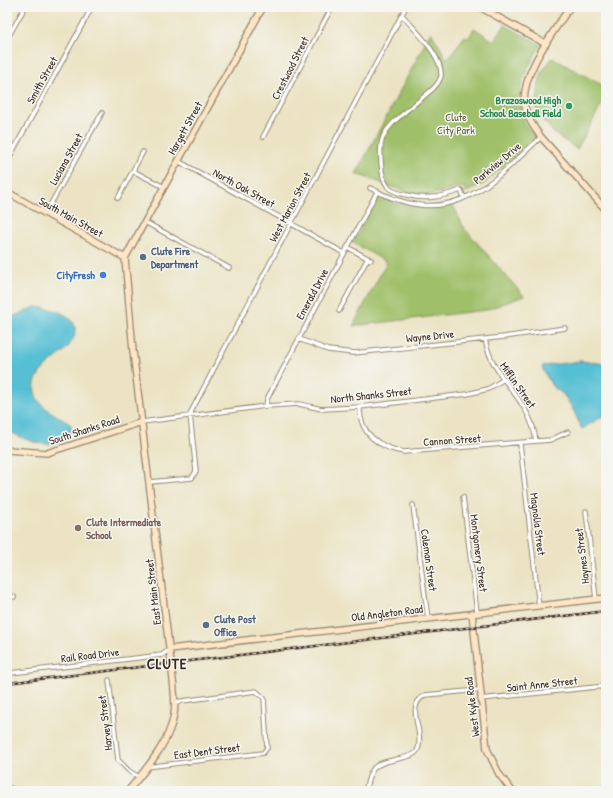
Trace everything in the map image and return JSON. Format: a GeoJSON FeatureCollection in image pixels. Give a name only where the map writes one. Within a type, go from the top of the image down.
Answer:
{"type":"FeatureCollection","features":[{"type":"Feature","properties":{"kind":"main road"},"geometry":{"type":"LineString","coordinates":[[7,789],[15,791]]}},
{"type":"Feature","properties":{"kind":"street"},"geometry":{"type":"LineString","coordinates":[[7,39],[25,7]]}},
{"type":"Feature","properties":{"kind":"street","name":"Smith Street"},"geometry":{"type":"LineString","coordinates":[[7,162],[92,7]]}},
{"type":"Feature","properties":{"kind":"street","name":"Hargett Street"},"geometry":{"type":"LineString","coordinates":[[125,258],[263,7]]}},
{"type":"Feature","properties":{"kind":"street","name":"Crestwood Street"},"geometry":{"type":"LineString","coordinates":[[264,137],[332,7]]}},
{"type":"Feature","properties":{"kind":"street","name":"West Marion Street"},"geometry":{"type":"LineString","coordinates":[[190,415],[406,7]]}},
{"type":"Feature","properties":{"kind":"street"},"geometry":{"type":"LineString","coordinates":[[480,7],[546,44]]}},
{"type":"Feature","properties":{"kind":"street"},"geometry":{"type":"LineString","coordinates":[[570,7],[546,44],[529,76],[524,96],[528,116],[541,137],[606,210]]}},
{"type":"Feature","properties":{"kind":"street"},"geometry":{"type":"LineString","coordinates":[[402,16],[434,54],[440,70],[440,77],[430,91],[386,132],[381,142],[383,176],[389,189],[394,192],[414,197],[431,198],[443,197],[461,190],[464,198]]}},
{"type":"Feature","properties":{"kind":"street","name":"Luciana Street"},"geometry":{"type":"LineString","coordinates":[[45,214],[102,113]]}},
{"type":"Feature","properties":{"kind":"street","name":"Parkview Drive"},"geometry":{"type":"LineString","coordinates":[[370,188],[398,201],[423,206],[440,205],[464,198],[487,186],[541,137]]}},
{"type":"Feature","properties":{"kind":"street"},"geometry":{"type":"LineString","coordinates":[[118,198],[143,152]]}},
{"type":"Feature","properties":{"kind":"street","name":"North Oak Street"},"geometry":{"type":"LineString","coordinates":[[178,161],[344,253]]}},
{"type":"Feature","properties":{"kind":"street"},"geometry":{"type":"LineString","coordinates":[[133,171],[164,187]]}},
{"type":"Feature","properties":{"kind":"street","name":"South Main Street"},"geometry":{"type":"LineString","coordinates":[[7,192],[125,258]]}},
{"type":"Feature","properties":{"kind":"street","name":"Emerald Drive"},"geometry":{"type":"LineString","coordinates":[[266,406],[267,399],[377,192]]}},
{"type":"Feature","properties":{"kind":"street"},"geometry":{"type":"LineString","coordinates":[[145,222],[229,268]]}},
{"type":"Feature","properties":{"kind":"street"},"geometry":{"type":"LineString","coordinates":[[339,311],[370,259],[347,247]]}},
{"type":"Feature","properties":{"kind":"street","name":"East Main Street"},"geometry":{"type":"LineString","coordinates":[[125,258],[127,295],[170,649],[175,702],[174,716],[170,727],[146,767],[128,791]]}},
{"type":"Feature","properties":{"kind":"street","name":"Wayne Drive"},"geometry":{"type":"LineString","coordinates":[[299,339],[328,350],[354,353],[485,339],[565,328]]}},
{"type":"Feature","properties":{"kind":"street","name":"Mifflin Street"},"geometry":{"type":"LineString","coordinates":[[485,339],[492,362],[517,395],[528,413],[533,425],[536,441]]}},
{"type":"Feature","properties":{"kind":"street","name":"North Shanks Street"},"geometry":{"type":"LineString","coordinates":[[142,422],[266,406],[299,404],[331,409],[360,407],[467,394],[488,389],[504,379]]}},
{"type":"Feature","properties":{"kind":"street","name":"Cannon Street"},"geometry":{"type":"LineString","coordinates":[[360,407],[362,421],[370,436],[377,442],[392,450],[404,452],[520,444],[556,439],[568,432]]}},
{"type":"Feature","properties":{"kind":"street"},"geometry":{"type":"LineString","coordinates":[[150,482],[192,478],[195,475],[196,471],[190,415]]}},
{"type":"Feature","properties":{"kind":"street","name":"South Shanks Road"},"geometry":{"type":"LineString","coordinates":[[7,450],[47,453],[142,422]]}},
{"type":"Feature","properties":{"kind":"street","name":"Magnolia Street"},"geometry":{"type":"LineString","coordinates":[[520,444],[539,606]]}},
{"type":"Feature","properties":{"kind":"street","name":"Montgomery Street"},"geometry":{"type":"LineString","coordinates":[[463,497],[475,613]]}},
{"type":"Feature","properties":{"kind":"street","name":"Coleman Street"},"geometry":{"type":"LineString","coordinates":[[413,505],[428,618]]}},
{"type":"Feature","properties":{"kind":"street","name":"Haynes Street"},"geometry":{"type":"LineString","coordinates":[[586,511],[596,599]]}},
{"type":"Feature","properties":{"kind":"street"},"geometry":{"type":"LineString","coordinates":[[7,595],[14,597]]}},
{"type":"Feature","properties":{"kind":"street","name":"Old Angleton Road"},"geometry":{"type":"LineString","coordinates":[[170,649],[606,598]]}},
{"type":"Feature","properties":{"kind":"street","name":"West Kyle Road"},"geometry":{"type":"LineString","coordinates":[[475,613],[479,690],[487,749],[499,774],[512,791]]}},
{"type":"Feature","properties":{"kind":"street","name":"Rail Road Drive"},"geometry":{"type":"LineString","coordinates":[[11,672],[162,655],[170,649]]}},
{"type":"Feature","properties":{"kind":"street","name":"Harvey Street"},"geometry":{"type":"LineString","coordinates":[[109,680],[118,760],[129,771],[139,777]]}},
{"type":"Feature","properties":{"kind":"street","name":"Saint Anne Street"},"geometry":{"type":"LineString","coordinates":[[480,699],[606,686]]}},
{"type":"Feature","properties":{"kind":"street"},"geometry":{"type":"LineString","coordinates":[[364,791],[373,769],[378,765],[385,761],[413,755],[418,751],[419,743],[415,706],[418,699],[425,695],[479,690]]}},
{"type":"Feature","properties":{"kind":"street","name":"East Dent Street"},"geometry":{"type":"LineString","coordinates":[[146,767],[263,753],[267,748],[264,698],[256,691],[175,702]]}},
{"type":"Feature","properties":{"kind":"green space","name":"Clute City Park"},"geometry":{"type":"Polygon","coordinates":[[[505,25],[541,45],[528,68],[520,90],[521,113],[526,125],[535,137],[485,183],[465,193],[464,187],[420,197],[356,174],[431,32],[447,59],[465,36],[469,38],[474,28],[494,41],[505,25]]]}},
{"type":"Feature","properties":{"kind":"green space","name":"Brazoswood High School Baseball Field"},"geometry":{"type":"Polygon","coordinates":[[[552,58],[604,86],[606,97],[577,149],[556,135],[540,117],[536,108],[539,82],[542,72],[552,58]]]}},
{"type":"Feature","properties":{"kind":"green space"},"geometry":{"type":"Polygon","coordinates":[[[378,196],[396,203],[414,207],[433,208],[453,205],[464,228],[524,296],[486,310],[353,326],[387,262],[353,243],[378,196]]]}},
{"type":"Feature","properties":{"kind":"water"},"geometry":{"type":"Polygon","coordinates":[[[35,307],[51,309],[59,312],[72,320],[75,327],[75,334],[71,343],[40,372],[36,379],[36,396],[42,405],[71,425],[72,430],[66,438],[59,442],[50,444],[41,444],[23,438],[7,430],[7,319],[35,307]]]}},
{"type":"Feature","properties":{"kind":"water"},"geometry":{"type":"Polygon","coordinates":[[[581,361],[606,364],[606,414],[582,429],[572,407],[563,394],[552,386],[542,368],[543,366],[581,361]]]}},
{"type":"Feature","properties":{"kind":"railway"},"geometry":{"type":"LineString","coordinates":[[7,683],[606,611]]}},
{"type":"Feature","properties":{"kind":"place","name":"Brazoswood High School Baseball Field"},"geometry":{"type":"Point","coordinates":[569,106]}},
{"type":"Feature","properties":{"kind":"place","name":"Clute Fire Department"},"geometry":{"type":"Point","coordinates":[143,257]}},
{"type":"Feature","properties":{"kind":"place","name":"CityFresh"},"geometry":{"type":"Point","coordinates":[103,275]}},
{"type":"Feature","properties":{"kind":"place","name":"Clute Intermediate School"},"geometry":{"type":"Point","coordinates":[78,528]}},
{"type":"Feature","properties":{"kind":"place","name":"Clute Post Office"},"geometry":{"type":"Point","coordinates":[206,625]}},
{"type":"Feature","properties":{"kind":"district","name":"CLUTE"},"geometry":{"type":"Point","coordinates":[167,663]}}]}
